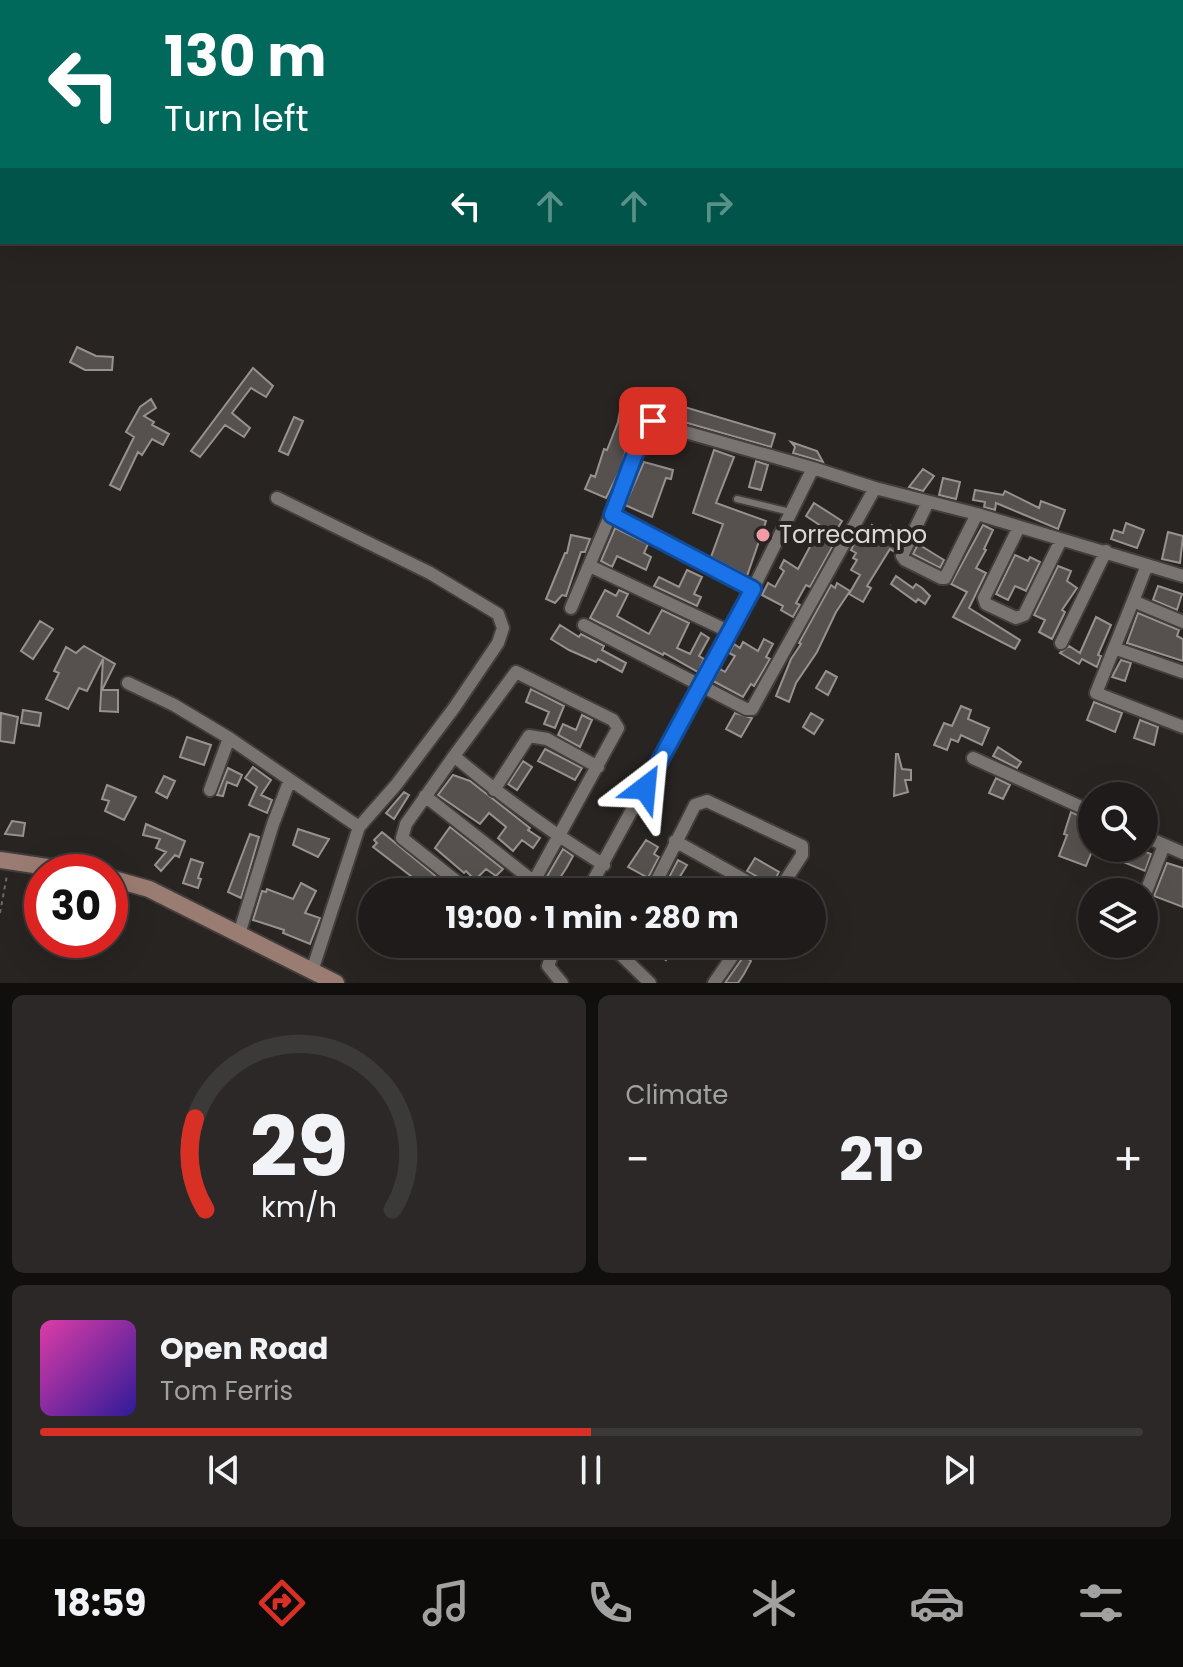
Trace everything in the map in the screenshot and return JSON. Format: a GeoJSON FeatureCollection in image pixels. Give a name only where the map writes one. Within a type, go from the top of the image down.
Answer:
{"type":"FeatureCollection","features":[{"type":"Feature","properties":{"kind":"main road"},"geometry":{"type":"LineString","coordinates":[[3,860],[24,863]]}},
{"type":"Feature","properties":{"kind":"main road"},"geometry":{"type":"LineString","coordinates":[[128,882],[149,889],[336,983]]}},
{"type":"Feature","properties":{"kind":"street"},"geometry":{"type":"LineString","coordinates":[[571,608],[650,422],[1106,551],[1183,576]]}},
{"type":"Feature","properties":{"kind":"street"},"geometry":{"type":"LineString","coordinates":[[596,878],[753,589],[813,468]]}},
{"type":"Feature","properties":{"kind":"street"},"geometry":{"type":"LineString","coordinates":[[584,625],[746,709],[752,709],[875,488]]}},
{"type":"Feature","properties":{"kind":"street"},"geometry":{"type":"LineString","coordinates":[[277,498],[430,573],[498,614],[503,621],[498,643],[463,695],[396,785],[359,827],[312,971]]}},
{"type":"Feature","properties":{"kind":"street"},"geometry":{"type":"LineString","coordinates":[[928,502],[902,556],[942,579],[977,514]]}},
{"type":"Feature","properties":{"kind":"street"},"geometry":{"type":"LineString","coordinates":[[612,515],[753,589]]}},
{"type":"Feature","properties":{"kind":"street"},"geometry":{"type":"LineString","coordinates":[[1019,527],[984,598],[986,604],[1016,618],[1024,615],[1061,540]]}},
{"type":"Feature","properties":{"kind":"street"},"geometry":{"type":"LineString","coordinates":[[1061,643],[1106,551]]}},
{"type":"Feature","properties":{"kind":"street"},"geometry":{"type":"LineString","coordinates":[[1147,565],[1097,695],[1183,727]]}},
{"type":"Feature","properties":{"kind":"street"},"geometry":{"type":"LineString","coordinates":[[590,566],[730,632]]}},
{"type":"Feature","properties":{"kind":"street"},"geometry":{"type":"LineString","coordinates":[[1133,601],[1183,622]]}},
{"type":"Feature","properties":{"kind":"street"},"geometry":{"type":"LineString","coordinates":[[1114,648],[1183,672]]}},
{"type":"Feature","properties":{"kind":"street"},"geometry":{"type":"LineString","coordinates":[[452,878],[402,838],[402,830],[516,672],[613,720],[618,728],[535,878]]}},
{"type":"Feature","properties":{"kind":"street"},"geometry":{"type":"LineString","coordinates":[[128,683],[174,705],[229,738],[289,782],[359,827]]}},
{"type":"Feature","properties":{"kind":"street"},"geometry":{"type":"LineString","coordinates":[[494,790],[529,736],[547,739],[598,767]]}},
{"type":"Feature","properties":{"kind":"street"},"geometry":{"type":"LineString","coordinates":[[210,790],[229,738]]}},
{"type":"Feature","properties":{"kind":"street"},"geometry":{"type":"LineString","coordinates":[[454,756],[559,838],[604,865]]}},
{"type":"Feature","properties":{"kind":"street"},"geometry":{"type":"LineString","coordinates":[[973,758],[1078,806]]}},
{"type":"Feature","properties":{"kind":"street"},"geometry":{"type":"LineString","coordinates":[[239,934],[289,782]]}},
{"type":"Feature","properties":{"kind":"street"},"geometry":{"type":"LineString","coordinates":[[425,796],[520,878]]}},
{"type":"Feature","properties":{"kind":"street"},"geometry":{"type":"LineString","coordinates":[[658,878],[695,805],[707,801],[802,846],[802,855],[787,878]]}},
{"type":"Feature","properties":{"kind":"street"},"geometry":{"type":"LineString","coordinates":[[675,841],[741,878]]}},
{"type":"Feature","properties":{"kind":"street"},"geometry":{"type":"LineString","coordinates":[[1158,842],[1183,853]]}},
{"type":"Feature","properties":{"kind":"street"},"geometry":{"type":"LineString","coordinates":[[1151,878],[1164,845]]}},
{"type":"Feature","properties":{"kind":"street"},"geometry":{"type":"LineString","coordinates":[[551,958],[548,966],[562,983]]}},
{"type":"Feature","properties":{"kind":"street"},"geometry":{"type":"LineString","coordinates":[[624,958],[650,983]]}},
{"type":"Feature","properties":{"kind":"street"},"geometry":{"type":"LineString","coordinates":[[714,983],[731,958]]}},
{"type":"Feature","properties":{"kind":"lane"},"geometry":{"type":"LineString","coordinates":[[737,499],[790,512]]}},
{"type":"Feature","properties":{"kind":"path"},"geometry":{"type":"LineString","coordinates":[[0,913],[7,874],[3,860]]}},
{"type":"Feature","properties":{"kind":"building"},"geometry":{"type":"Polygon","coordinates":[[[77,347],[96,356],[113,357],[112,370],[85,370],[70,362],[77,347]]]}},
{"type":"Feature","properties":{"kind":"building"},"geometry":{"type":"Polygon","coordinates":[[[253,368],[273,386],[266,397],[251,388],[232,413],[250,428],[244,437],[225,425],[200,457],[191,451],[253,368]]]}},
{"type":"Feature","properties":{"kind":"building"},"geometry":{"type":"Polygon","coordinates":[[[662,397],[671,403],[775,434],[771,447],[656,414],[662,397]]]}},
{"type":"Feature","properties":{"kind":"building"},"geometry":{"type":"Polygon","coordinates":[[[151,399],[156,408],[144,416],[154,422],[152,425],[169,434],[163,445],[152,439],[142,455],[138,452],[120,490],[110,485],[134,437],[126,432],[140,407],[151,399]]]}},
{"type":"Feature","properties":{"kind":"building"},"geometry":{"type":"Polygon","coordinates":[[[621,405],[641,411],[637,430],[631,444],[628,443],[621,468],[606,498],[585,489],[591,475],[595,477],[604,449],[607,450],[621,405]]]}},
{"type":"Feature","properties":{"kind":"building"},"geometry":{"type":"Polygon","coordinates":[[[294,417],[303,421],[288,455],[279,451],[294,417]]]}},
{"type":"Feature","properties":{"kind":"building"},"geometry":{"type":"Polygon","coordinates":[[[791,442],[817,451],[823,462],[793,453],[795,447],[791,442]]]}},
{"type":"Feature","properties":{"kind":"building"},"geometry":{"type":"Polygon","coordinates":[[[714,450],[734,457],[716,503],[766,521],[747,576],[711,557],[723,524],[693,513],[714,450]]]}},
{"type":"Feature","properties":{"kind":"building"},"geometry":{"type":"Polygon","coordinates":[[[756,461],[768,465],[761,490],[749,487],[756,461]]]}},
{"type":"Feature","properties":{"kind":"building"},"geometry":{"type":"Polygon","coordinates":[[[644,462],[673,470],[671,479],[666,478],[652,517],[625,505],[644,462]]]}},
{"type":"Feature","properties":{"kind":"building"},"geometry":{"type":"Polygon","coordinates":[[[923,469],[934,476],[923,491],[909,487],[923,469]]]}},
{"type":"Feature","properties":{"kind":"building"},"geometry":{"type":"Polygon","coordinates":[[[943,478],[960,482],[956,499],[939,495],[943,478]]]}},
{"type":"Feature","properties":{"kind":"building"},"geometry":{"type":"Polygon","coordinates":[[[975,490],[1003,495],[1005,491],[1039,508],[1041,501],[1065,510],[1058,529],[996,503],[995,510],[984,507],[985,502],[973,500],[975,490]]]}},
{"type":"Feature","properties":{"kind":"building"},"geometry":{"type":"Polygon","coordinates":[[[814,503],[842,521],[836,531],[840,533],[810,587],[806,585],[796,603],[800,605],[793,617],[781,610],[783,606],[762,595],[768,583],[775,587],[784,571],[780,568],[784,560],[798,569],[821,526],[806,516],[814,503]]]}},
{"type":"Feature","properties":{"kind":"building"},"geometry":{"type":"Polygon","coordinates":[[[1126,523],[1144,530],[1137,548],[1111,539],[1114,530],[1123,533],[1126,523]]]}},
{"type":"Feature","properties":{"kind":"building"},"geometry":{"type":"Polygon","coordinates":[[[872,525],[885,534],[890,526],[899,532],[895,539],[899,542],[893,551],[890,549],[867,586],[871,588],[863,602],[849,594],[860,575],[851,570],[857,560],[853,558],[856,553],[851,550],[858,536],[863,539],[872,525]]]}},
{"type":"Feature","properties":{"kind":"building"},"geometry":{"type":"Polygon","coordinates":[[[983,525],[993,530],[976,568],[986,573],[969,608],[1020,640],[1015,649],[953,617],[967,592],[951,584],[983,525]]]}},
{"type":"Feature","properties":{"kind":"building"},"geometry":{"type":"Polygon","coordinates":[[[615,528],[648,544],[644,553],[651,557],[646,570],[617,556],[612,567],[601,561],[615,528]]]}},
{"type":"Feature","properties":{"kind":"building"},"geometry":{"type":"Polygon","coordinates":[[[1168,532],[1183,536],[1180,563],[1162,559],[1168,532]]]}},
{"type":"Feature","properties":{"kind":"building"},"geometry":{"type":"Polygon","coordinates":[[[571,535],[590,539],[585,552],[581,552],[566,596],[562,595],[555,603],[546,599],[567,553],[571,535]]]}},
{"type":"Feature","properties":{"kind":"building"},"geometry":{"type":"Polygon","coordinates":[[[918,544],[944,560],[940,568],[913,554],[918,544]]]}},
{"type":"Feature","properties":{"kind":"building"},"geometry":{"type":"Polygon","coordinates":[[[1015,555],[1040,562],[1026,591],[1015,586],[1008,600],[996,594],[1015,555]]]}},
{"type":"Feature","properties":{"kind":"building"},"geometry":{"type":"Polygon","coordinates":[[[1058,566],[1071,571],[1067,581],[1077,588],[1062,610],[1065,612],[1052,639],[1039,632],[1045,620],[1034,615],[1058,566]]]}},
{"type":"Feature","properties":{"kind":"building"},"geometry":{"type":"Polygon","coordinates":[[[687,570],[702,577],[694,594],[701,597],[697,606],[654,586],[659,577],[679,587],[687,570]]]}},
{"type":"Feature","properties":{"kind":"building"},"geometry":{"type":"Polygon","coordinates":[[[896,576],[913,588],[916,584],[922,588],[930,596],[925,604],[918,599],[916,602],[891,584],[896,576]]]}},
{"type":"Feature","properties":{"kind":"building"},"geometry":{"type":"Polygon","coordinates":[[[837,583],[850,591],[817,652],[796,683],[789,702],[776,696],[799,643],[831,585],[835,588],[837,583]]]}},
{"type":"Feature","properties":{"kind":"building"},"geometry":{"type":"Polygon","coordinates":[[[1158,586],[1182,594],[1177,610],[1153,600],[1158,586]]]}},
{"type":"Feature","properties":{"kind":"building"},"geometry":{"type":"Polygon","coordinates":[[[605,590],[616,596],[619,590],[628,594],[617,616],[649,634],[662,610],[689,623],[677,648],[690,654],[701,633],[709,638],[699,656],[704,659],[698,672],[590,618],[605,590]]]}},
{"type":"Feature","properties":{"kind":"building"},"geometry":{"type":"Polygon","coordinates":[[[1138,613],[1179,630],[1177,636],[1183,639],[1183,661],[1127,643],[1138,613]]]}},
{"type":"Feature","properties":{"kind":"building"},"geometry":{"type":"Polygon","coordinates":[[[1096,617],[1111,625],[1098,655],[1101,656],[1097,667],[1082,659],[1079,664],[1060,653],[1069,646],[1080,653],[1096,617]]]}},
{"type":"Feature","properties":{"kind":"building"},"geometry":{"type":"Polygon","coordinates":[[[40,621],[53,629],[33,659],[21,651],[40,621]]]}},
{"type":"Feature","properties":{"kind":"building"},"geometry":{"type":"Polygon","coordinates":[[[560,625],[579,637],[581,634],[604,646],[602,650],[626,663],[622,672],[551,639],[560,625]]]}},
{"type":"Feature","properties":{"kind":"building"},"geometry":{"type":"Polygon","coordinates":[[[764,639],[773,644],[766,657],[770,659],[754,686],[751,684],[743,697],[713,681],[720,669],[725,672],[735,656],[729,653],[734,644],[740,648],[743,642],[758,651],[764,639]]]}},
{"type":"Feature","properties":{"kind":"building"},"geometry":{"type":"Polygon","coordinates":[[[84,646],[115,664],[102,690],[118,690],[118,712],[100,711],[103,659],[87,691],[79,688],[68,709],[46,699],[59,673],[54,671],[66,647],[76,653],[84,646]]]}},
{"type":"Feature","properties":{"kind":"building"},"geometry":{"type":"Polygon","coordinates":[[[1121,660],[1131,663],[1125,681],[1112,677],[1121,660]]]}},
{"type":"Feature","properties":{"kind":"building"},"geometry":{"type":"Polygon","coordinates":[[[826,671],[837,677],[828,695],[816,688],[826,671]]]}},
{"type":"Feature","properties":{"kind":"building"},"geometry":{"type":"Polygon","coordinates":[[[531,689],[564,706],[555,728],[544,724],[549,712],[526,702],[531,689]]]}},
{"type":"Feature","properties":{"kind":"building"},"geometry":{"type":"Polygon","coordinates":[[[1094,702],[1122,713],[1115,732],[1087,720],[1094,702]]]}},
{"type":"Feature","properties":{"kind":"building"},"geometry":{"type":"Polygon","coordinates":[[[961,706],[971,710],[968,719],[989,728],[982,745],[961,735],[958,742],[951,739],[947,750],[934,745],[944,723],[952,726],[961,706]]]}},
{"type":"Feature","properties":{"kind":"building"},"geometry":{"type":"Polygon","coordinates":[[[23,710],[41,713],[39,726],[21,723],[23,710]]]}},
{"type":"Feature","properties":{"kind":"building"},"geometry":{"type":"Polygon","coordinates":[[[1,713],[18,717],[14,743],[0,741],[1,713]]]}},
{"type":"Feature","properties":{"kind":"building"},"geometry":{"type":"Polygon","coordinates":[[[735,713],[752,718],[741,737],[726,729],[735,713]]]}},
{"type":"Feature","properties":{"kind":"building"},"geometry":{"type":"Polygon","coordinates":[[[811,713],[823,720],[814,734],[803,727],[811,713]]]}},
{"type":"Feature","properties":{"kind":"building"},"geometry":{"type":"Polygon","coordinates":[[[582,715],[592,720],[580,747],[558,735],[563,724],[576,730],[582,715]]]}},
{"type":"Feature","properties":{"kind":"building"},"geometry":{"type":"Polygon","coordinates":[[[1140,720],[1158,727],[1154,745],[1134,738],[1140,720]]]}},
{"type":"Feature","properties":{"kind":"building"},"geometry":{"type":"Polygon","coordinates":[[[187,737],[211,745],[204,765],[180,757],[187,737]]]}},
{"type":"Feature","properties":{"kind":"building"},"geometry":{"type":"Polygon","coordinates":[[[998,747],[1021,762],[1017,768],[993,756],[998,747]]]}},
{"type":"Feature","properties":{"kind":"building"},"geometry":{"type":"Polygon","coordinates":[[[545,749],[582,768],[575,780],[538,761],[545,749]]]}},
{"type":"Feature","properties":{"kind":"building"},"geometry":{"type":"Polygon","coordinates":[[[896,754],[902,769],[911,770],[911,780],[905,780],[908,792],[894,796],[896,754]]]}},
{"type":"Feature","properties":{"kind":"building"},"geometry":{"type":"Polygon","coordinates":[[[523,761],[532,767],[517,790],[508,784],[523,761]]]}},
{"type":"Feature","properties":{"kind":"building"},"geometry":{"type":"Polygon","coordinates":[[[253,767],[271,780],[261,795],[272,800],[267,813],[249,805],[257,787],[245,778],[253,767]]]}},
{"type":"Feature","properties":{"kind":"building"},"geometry":{"type":"Polygon","coordinates":[[[228,768],[242,775],[237,786],[227,782],[223,796],[217,795],[228,768]]]}},
{"type":"Feature","properties":{"kind":"building"},"geometry":{"type":"Polygon","coordinates":[[[453,775],[470,781],[530,828],[528,830],[540,838],[533,848],[522,840],[513,851],[498,838],[506,827],[489,813],[480,824],[438,795],[453,775]]]}},
{"type":"Feature","properties":{"kind":"building"},"geometry":{"type":"Polygon","coordinates":[[[164,776],[175,781],[167,798],[156,792],[164,776]]]}},
{"type":"Feature","properties":{"kind":"building"},"geometry":{"type":"Polygon","coordinates":[[[996,778],[1010,785],[1003,799],[989,793],[996,778]]]}},
{"type":"Feature","properties":{"kind":"building"},"geometry":{"type":"Polygon","coordinates":[[[107,785],[136,797],[124,820],[105,811],[109,801],[102,799],[107,785]]]}},
{"type":"Feature","properties":{"kind":"building"},"geometry":{"type":"Polygon","coordinates":[[[404,792],[409,795],[394,819],[386,813],[404,792]]]}},
{"type":"Feature","properties":{"kind":"building"},"geometry":{"type":"Polygon","coordinates":[[[1071,812],[1078,815],[1078,862],[1088,862],[1086,866],[1059,856],[1067,835],[1064,834],[1071,812]]]}},
{"type":"Feature","properties":{"kind":"building"},"geometry":{"type":"Polygon","coordinates":[[[12,821],[25,823],[23,836],[5,834],[12,821]]]}},
{"type":"Feature","properties":{"kind":"building"},"geometry":{"type":"Polygon","coordinates":[[[146,824],[185,841],[179,857],[175,855],[161,871],[155,865],[166,852],[156,848],[160,839],[143,835],[146,824]]]}},
{"type":"Feature","properties":{"kind":"building"},"geometry":{"type":"Polygon","coordinates":[[[450,827],[503,869],[496,876],[486,869],[473,878],[435,848],[450,827]]]}},
{"type":"Feature","properties":{"kind":"building"},"geometry":{"type":"Polygon","coordinates":[[[298,829],[329,839],[318,857],[293,845],[298,829]]]}},
{"type":"Feature","properties":{"kind":"building"},"geometry":{"type":"Polygon","coordinates":[[[382,832],[438,878],[413,878],[373,847],[377,843],[374,840],[382,832]]]}},
{"type":"Feature","properties":{"kind":"building"},"geometry":{"type":"Polygon","coordinates":[[[250,834],[259,837],[241,898],[228,892],[250,834]]]}},
{"type":"Feature","properties":{"kind":"building"},"geometry":{"type":"Polygon","coordinates":[[[646,840],[658,847],[654,854],[659,857],[648,878],[628,867],[646,840]]]}},
{"type":"Feature","properties":{"kind":"building"},"geometry":{"type":"Polygon","coordinates":[[[563,849],[573,856],[560,878],[546,878],[563,849]]]}},
{"type":"Feature","properties":{"kind":"building"},"geometry":{"type":"Polygon","coordinates":[[[755,858],[779,872],[776,878],[760,878],[747,871],[755,858]]]}},
{"type":"Feature","properties":{"kind":"building"},"geometry":{"type":"Polygon","coordinates":[[[191,859],[203,863],[198,888],[183,883],[191,859]]]}},
{"type":"Feature","properties":{"kind":"building"},"geometry":{"type":"Polygon","coordinates":[[[678,860],[687,865],[679,878],[669,878],[678,860]]]}},
{"type":"Feature","properties":{"kind":"building"},"geometry":{"type":"Polygon","coordinates":[[[1123,862],[1148,862],[1145,871],[1123,862]]]}},
{"type":"Feature","properties":{"kind":"building"},"geometry":{"type":"Polygon","coordinates":[[[1167,863],[1183,868],[1183,907],[1158,898],[1158,886],[1167,863]]]}},
{"type":"Feature","properties":{"kind":"building"},"geometry":{"type":"Polygon","coordinates":[[[301,883],[316,891],[305,913],[320,918],[310,944],[283,933],[284,930],[253,920],[262,891],[266,892],[267,889],[293,899],[301,883]]]}},
{"type":"Feature","properties":{"kind":"building"},"geometry":{"type":"Polygon","coordinates":[[[743,958],[751,961],[738,983],[725,983],[743,958]]]}},
{"type":"Feature","properties":{"kind":"place","name":"Torrecampo"},"geometry":{"type":"Point","coordinates":[763,535]}},
{"type":"Feature","properties":{"kind":"route"},"geometry":{"type":"LineString","coordinates":[[645,788],[753,589],[612,515],[646,425],[653,421]]}}]}
